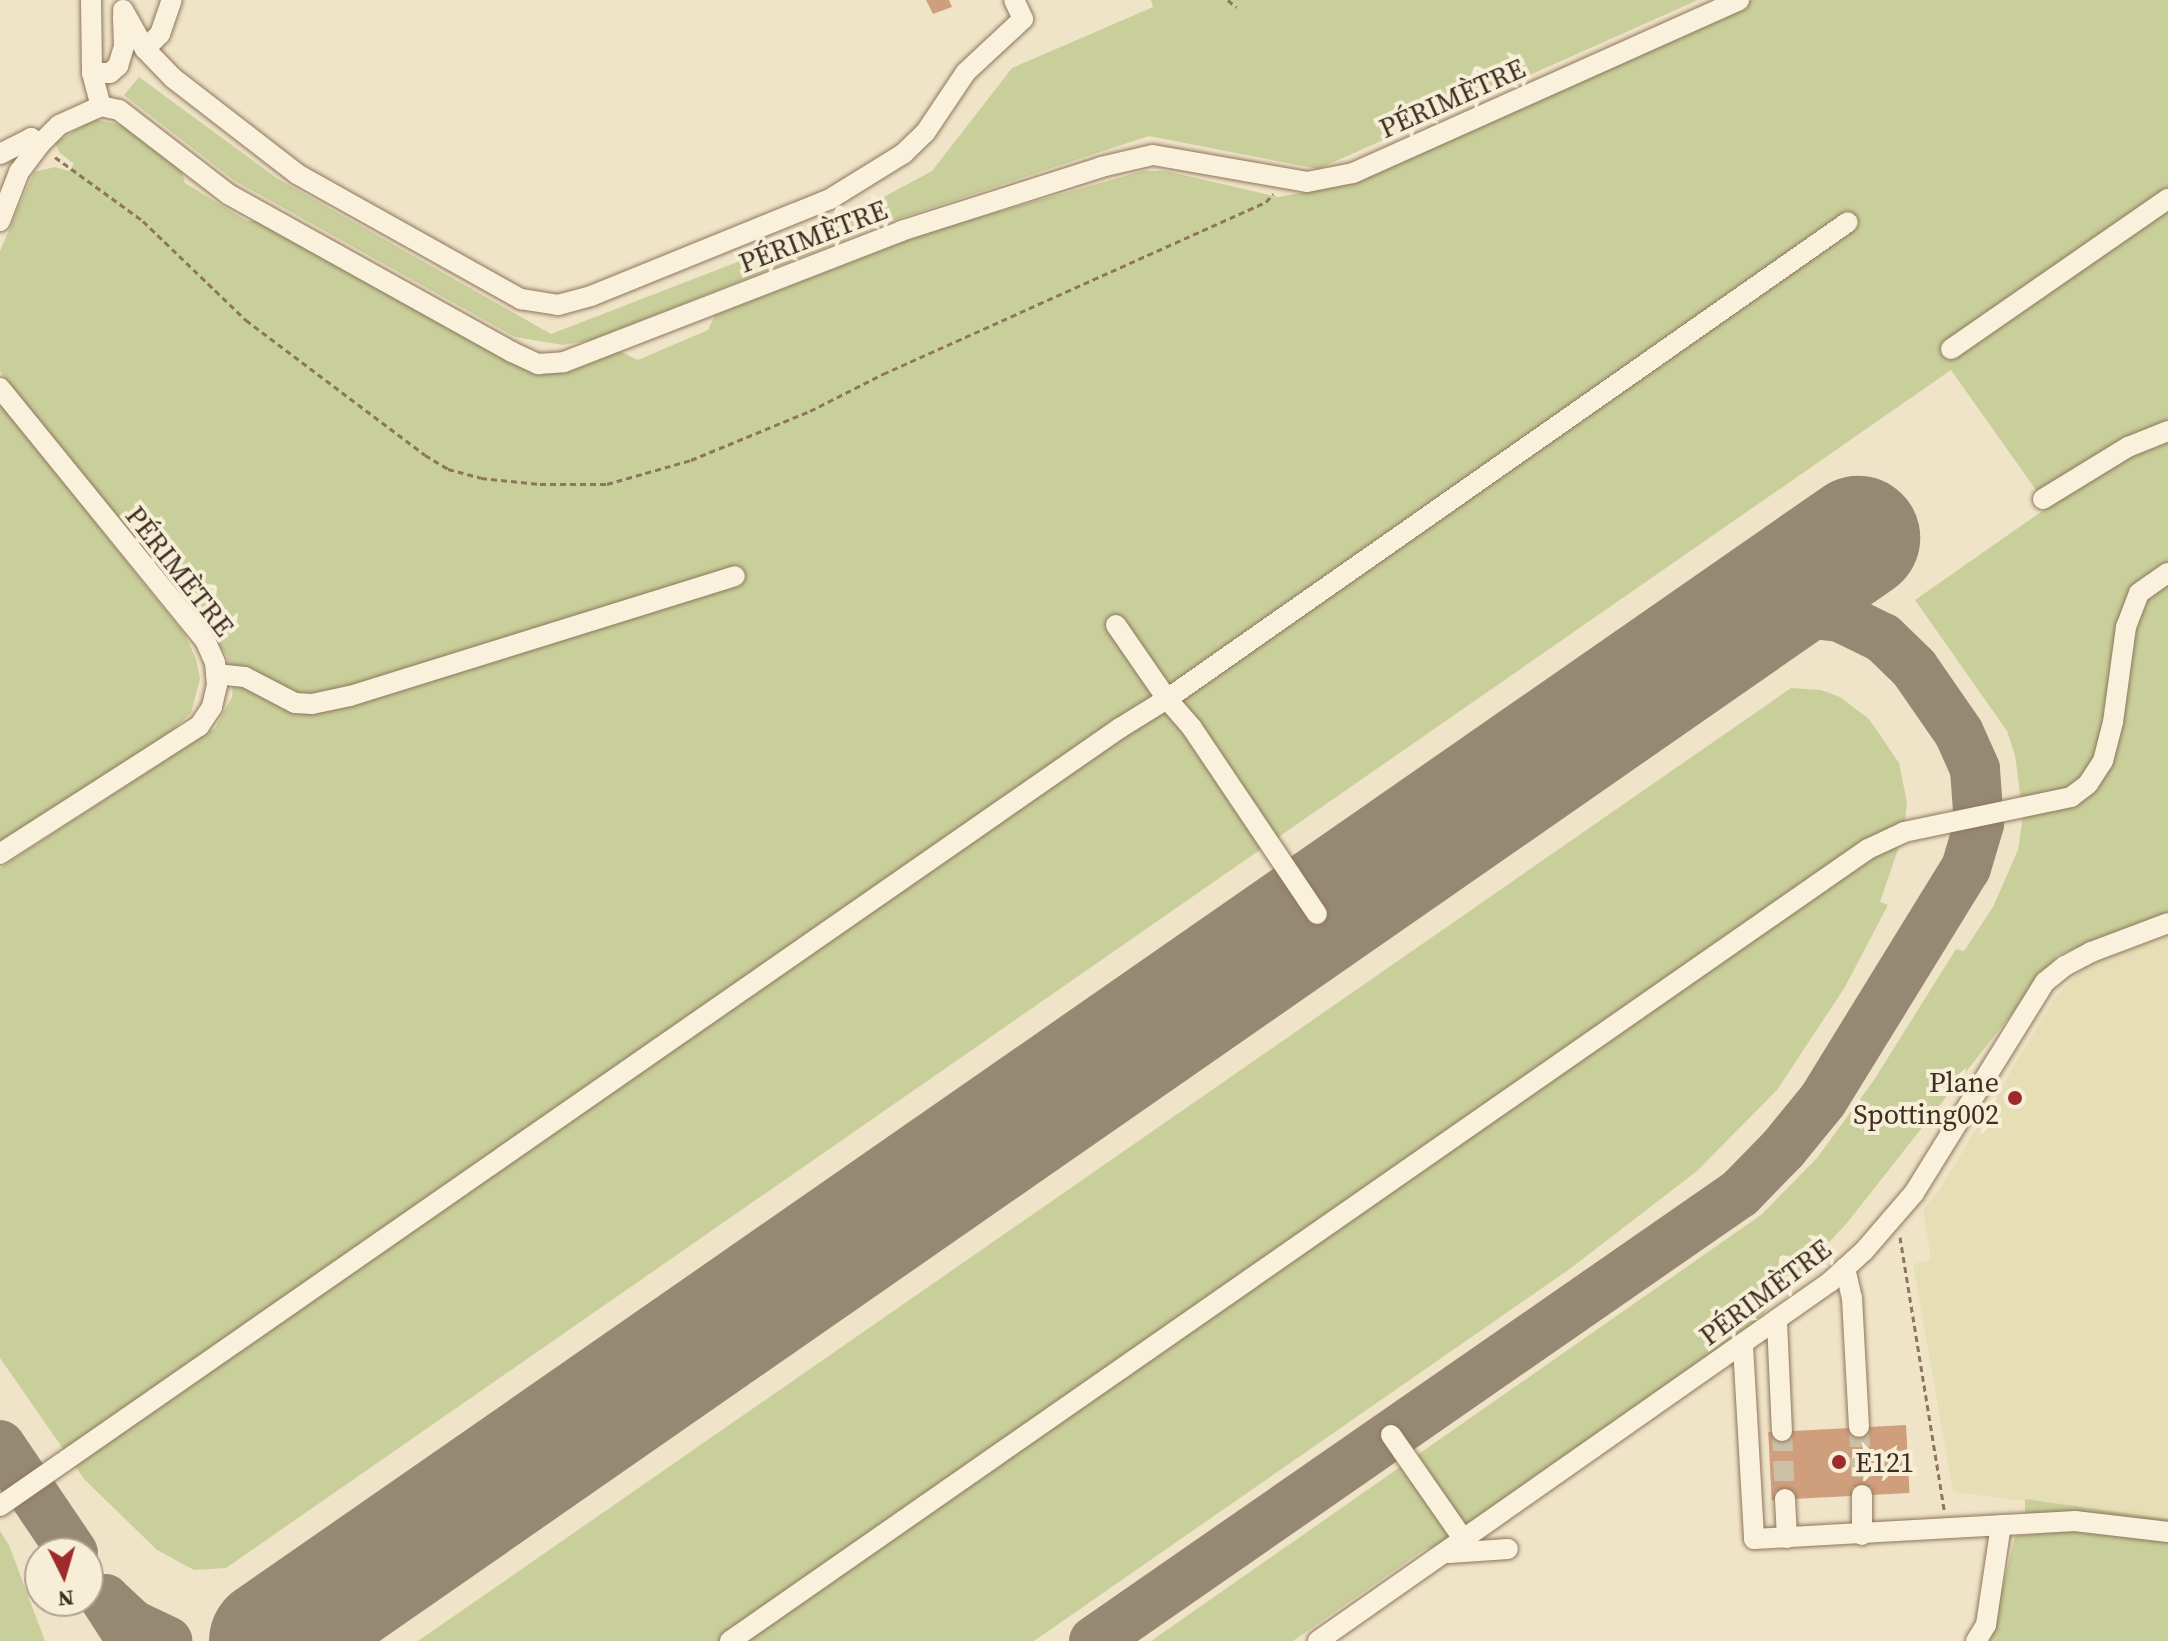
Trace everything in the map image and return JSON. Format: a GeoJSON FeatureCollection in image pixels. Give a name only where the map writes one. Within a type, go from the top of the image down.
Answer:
{"type":"FeatureCollection","features":[{"type":"Feature","properties":{"kind":"lane"},"geometry":{"type":"LineString","coordinates":[[0,221],[19,172],[39,145],[59,125],[101,106],[92,73],[91,0]]}},
{"type":"Feature","properties":{"kind":"lane"},"geometry":{"type":"LineString","coordinates":[[145,49],[160,34],[172,0]]}},
{"type":"Feature","properties":{"kind":"lane"},"geometry":{"type":"LineString","coordinates":[[122,5],[145,49],[173,78],[297,174],[521,299],[558,305],[591,296],[830,199],[903,154],[925,133],[966,72],[1023,19],[1014,0]]}},
{"type":"Feature","properties":{"kind":"lane","name":"PÉRIMÈTRE"},"geometry":{"type":"LineString","coordinates":[[101,106],[119,110],[228,194],[538,364],[564,362],[901,231],[1101,167],[1153,155],[1307,182],[1353,173],[1739,0]]}},
{"type":"Feature","properties":{"kind":"lane"},"geometry":{"type":"LineString","coordinates":[[92,73],[110,73],[118,66],[124,46],[122,5]]}},
{"type":"Feature","properties":{"kind":"lane"},"geometry":{"type":"LineString","coordinates":[[0,154],[31,138],[39,145]]}},
{"type":"Feature","properties":{"kind":"lane"},"geometry":{"type":"LineString","coordinates":[[1951,349],[2168,199]]}},
{"type":"Feature","properties":{"kind":"lane"},"geometry":{"type":"LineString","coordinates":[[0,1506],[1120,728],[1167,699],[1848,222]]}},
{"type":"Feature","properties":{"kind":"lane","name":"PÉRIMÈTRE"},"geometry":{"type":"LineString","coordinates":[[0,388],[205,640],[215,662],[216,674],[212,707],[199,726],[0,854]]}},
{"type":"Feature","properties":{"kind":"lane"},"geometry":{"type":"LineString","coordinates":[[2043,499],[2128,447],[2168,431]]}},
{"type":"Feature","properties":{"kind":"lane"},"geometry":{"type":"LineString","coordinates":[[730,1641],[1868,849],[1904,832],[2071,797],[2088,784],[2103,761],[2131,616],[2139,593],[2168,573]]}},
{"type":"Feature","properties":{"kind":"lane"},"geometry":{"type":"LineString","coordinates":[[216,674],[245,677],[295,703],[312,704],[350,696],[735,576]]}},
{"type":"Feature","properties":{"kind":"lane"},"geometry":{"type":"LineString","coordinates":[[1116,625],[1167,699],[1192,728],[1317,914]]}},
{"type":"Feature","properties":{"kind":"lane","name":"PÉRIMÈTRE"},"geometry":{"type":"LineString","coordinates":[[1318,1641],[1777,1322],[1845,1268],[1897,1213],[1939,1155],[2045,982],[2065,966],[2091,952],[2168,923]]}},
{"type":"Feature","properties":{"kind":"lane"},"geometry":{"type":"LineString","coordinates":[[1845,1268],[1852,1298],[1859,1427]]}},
{"type":"Feature","properties":{"kind":"lane"},"geometry":{"type":"LineString","coordinates":[[1777,1322],[1782,1431]]}},
{"type":"Feature","properties":{"kind":"lane"},"geometry":{"type":"LineString","coordinates":[[1743,1346],[1754,1539],[2075,1521],[2168,1532]]}},
{"type":"Feature","properties":{"kind":"lane"},"geometry":{"type":"LineString","coordinates":[[1391,1435],[1464,1540]]}},
{"type":"Feature","properties":{"kind":"lane"},"geometry":{"type":"LineString","coordinates":[[1862,1495],[1862,1535]]}},
{"type":"Feature","properties":{"kind":"lane"},"geometry":{"type":"LineString","coordinates":[[1785,1499],[1787,1538]]}},
{"type":"Feature","properties":{"kind":"lane"},"geometry":{"type":"LineString","coordinates":[[1976,1641],[1986,1625],[2001,1525]]}},
{"type":"Feature","properties":{"kind":"lane"},"geometry":{"type":"LineString","coordinates":[[1446,1553],[1508,1549]]}},
{"type":"Feature","properties":{"kind":"path"},"geometry":{"type":"LineString","coordinates":[[1228,0],[1236,7]]}},
{"type":"Feature","properties":{"kind":"path"},"geometry":{"type":"LineString","coordinates":[[1897,1213],[1928,1424],[1943,1493],[1944,1530]]}},
{"type":"Feature","properties":{"kind":"shaded area"},"geometry":{"type":"Polygon","coordinates":[[[2168,935],[2168,1519],[1953,1492],[1913,1264],[1931,1260],[1923,1210],[1941,1187],[2055,998],[2084,967],[2168,935]]]}},
{"type":"Feature","properties":{"kind":"green space"},"geometry":{"type":"Polygon","coordinates":[[[1151,0],[1698,0],[1318,169],[1149,136],[894,220],[592,340],[563,345],[515,337],[235,181],[124,95],[139,77],[278,179],[551,334],[828,227],[932,171],[1012,68],[1153,7],[1151,0]]]}},
{"type":"Feature","properties":{"kind":"green space"},"geometry":{"type":"Polygon","coordinates":[[[1751,0],[2168,0],[2168,914],[2058,955],[1847,1223],[1739,1339],[1445,1544],[1425,1549],[1293,1641],[1151,1641],[1761,1215],[1817,1158],[1874,1080],[1956,949],[1964,951],[1993,907],[2018,850],[2023,816],[2015,755],[2007,731],[1915,600],[2048,507],[1951,370],[226,1568],[194,1570],[157,1550],[84,1479],[0,1358],[0,868],[215,728],[232,697],[233,684],[227,655],[14,393],[0,371],[0,251],[34,172],[55,167],[69,171],[74,164],[60,153],[55,143],[94,119],[127,127],[180,166],[185,183],[247,221],[264,221],[513,363],[544,373],[574,370],[619,351],[638,360],[708,330],[715,315],[934,230],[1143,171],[1166,171],[1278,197],[1340,186],[1751,0]]]}},
{"type":"Feature","properties":{"kind":"green space"},"geometry":{"type":"Polygon","coordinates":[[[0,403],[185,635],[196,659],[200,679],[191,713],[158,743],[0,845],[0,403]]]}},
{"type":"Feature","properties":{"kind":"green space"},"geometry":{"type":"Polygon","coordinates":[[[1791,688],[1821,690],[1840,697],[1869,719],[1899,763],[1907,802],[1904,832],[1880,902],[1888,905],[1845,987],[1777,1090],[1697,1171],[1571,1268],[1034,1641],[418,1641],[1791,688]]]}},
{"type":"Feature","properties":{"kind":"green space"},"geometry":{"type":"Polygon","coordinates":[[[2025,1499],[2168,1519],[2168,1524],[2072,1513],[2025,1513],[2025,1499]]]}},
{"type":"Feature","properties":{"kind":"green space"},"geometry":{"type":"Polygon","coordinates":[[[0,1531],[9,1545],[24,1585],[24,1617],[36,1617],[45,1641],[0,1641],[0,1531]]]}},
{"type":"Feature","properties":{"kind":"green space"},"geometry":{"type":"Polygon","coordinates":[[[2068,1531],[2168,1542],[2168,1641],[1990,1641],[2015,1536],[2068,1531]]]}},
{"type":"Feature","properties":{"kind":"building"},"geometry":{"type":"Polygon","coordinates":[[[926,0],[949,0],[952,7],[933,14],[926,0]]]}},
{"type":"Feature","properties":{"kind":"building","name":"E121"},"geometry":{"type":"Polygon","coordinates":[[[1906,1425],[1910,1493],[1772,1500],[1768,1432],[1906,1425]]]}},
{"type":"Feature","properties":{"kind":"taxiway"},"geometry":{"type":"LineString","coordinates":[[1094,1641],[1740,1193],[1783,1149],[1823,1100],[1966,868],[1979,824],[1975,769],[1959,733],[1914,668],[1883,638],[1840,617],[1785,611],[1737,626],[1681,661]]}},
{"type":"Feature","properties":{"kind":"taxiway"},"geometry":{"type":"LineString","coordinates":[[0,1445],[62,1537]]}},
{"type":"Feature","properties":{"kind":"taxiway"},"geometry":{"type":"LineString","coordinates":[[132,1641],[105,1599],[133,1625],[168,1641]]}},
{"type":"Feature","properties":{"kind":"taxiway"},"geometry":{"type":"LineString","coordinates":[[260,1641],[288,1630]]}},
{"type":"Feature","properties":{"kind":"runway"},"geometry":{"type":"LineString","coordinates":[[271,1641],[1858,538]]}},
{"type":"Feature","properties":{"kind":"tunnel"},"geometry":{"type":"LineString","coordinates":[[1859,1427],[1862,1495]]}},
{"type":"Feature","properties":{"kind":"tunnel"},"geometry":{"type":"LineString","coordinates":[[1782,1431],[1785,1499]]}},
{"type":"Feature","properties":{"kind":"place","name":"Plane Spotting002"},"geometry":{"type":"Point","coordinates":[2015,1098]}},
{"type":"Feature","properties":{"kind":"place","name":"E121"},"geometry":{"type":"Point","coordinates":[1839,1462]}}]}
